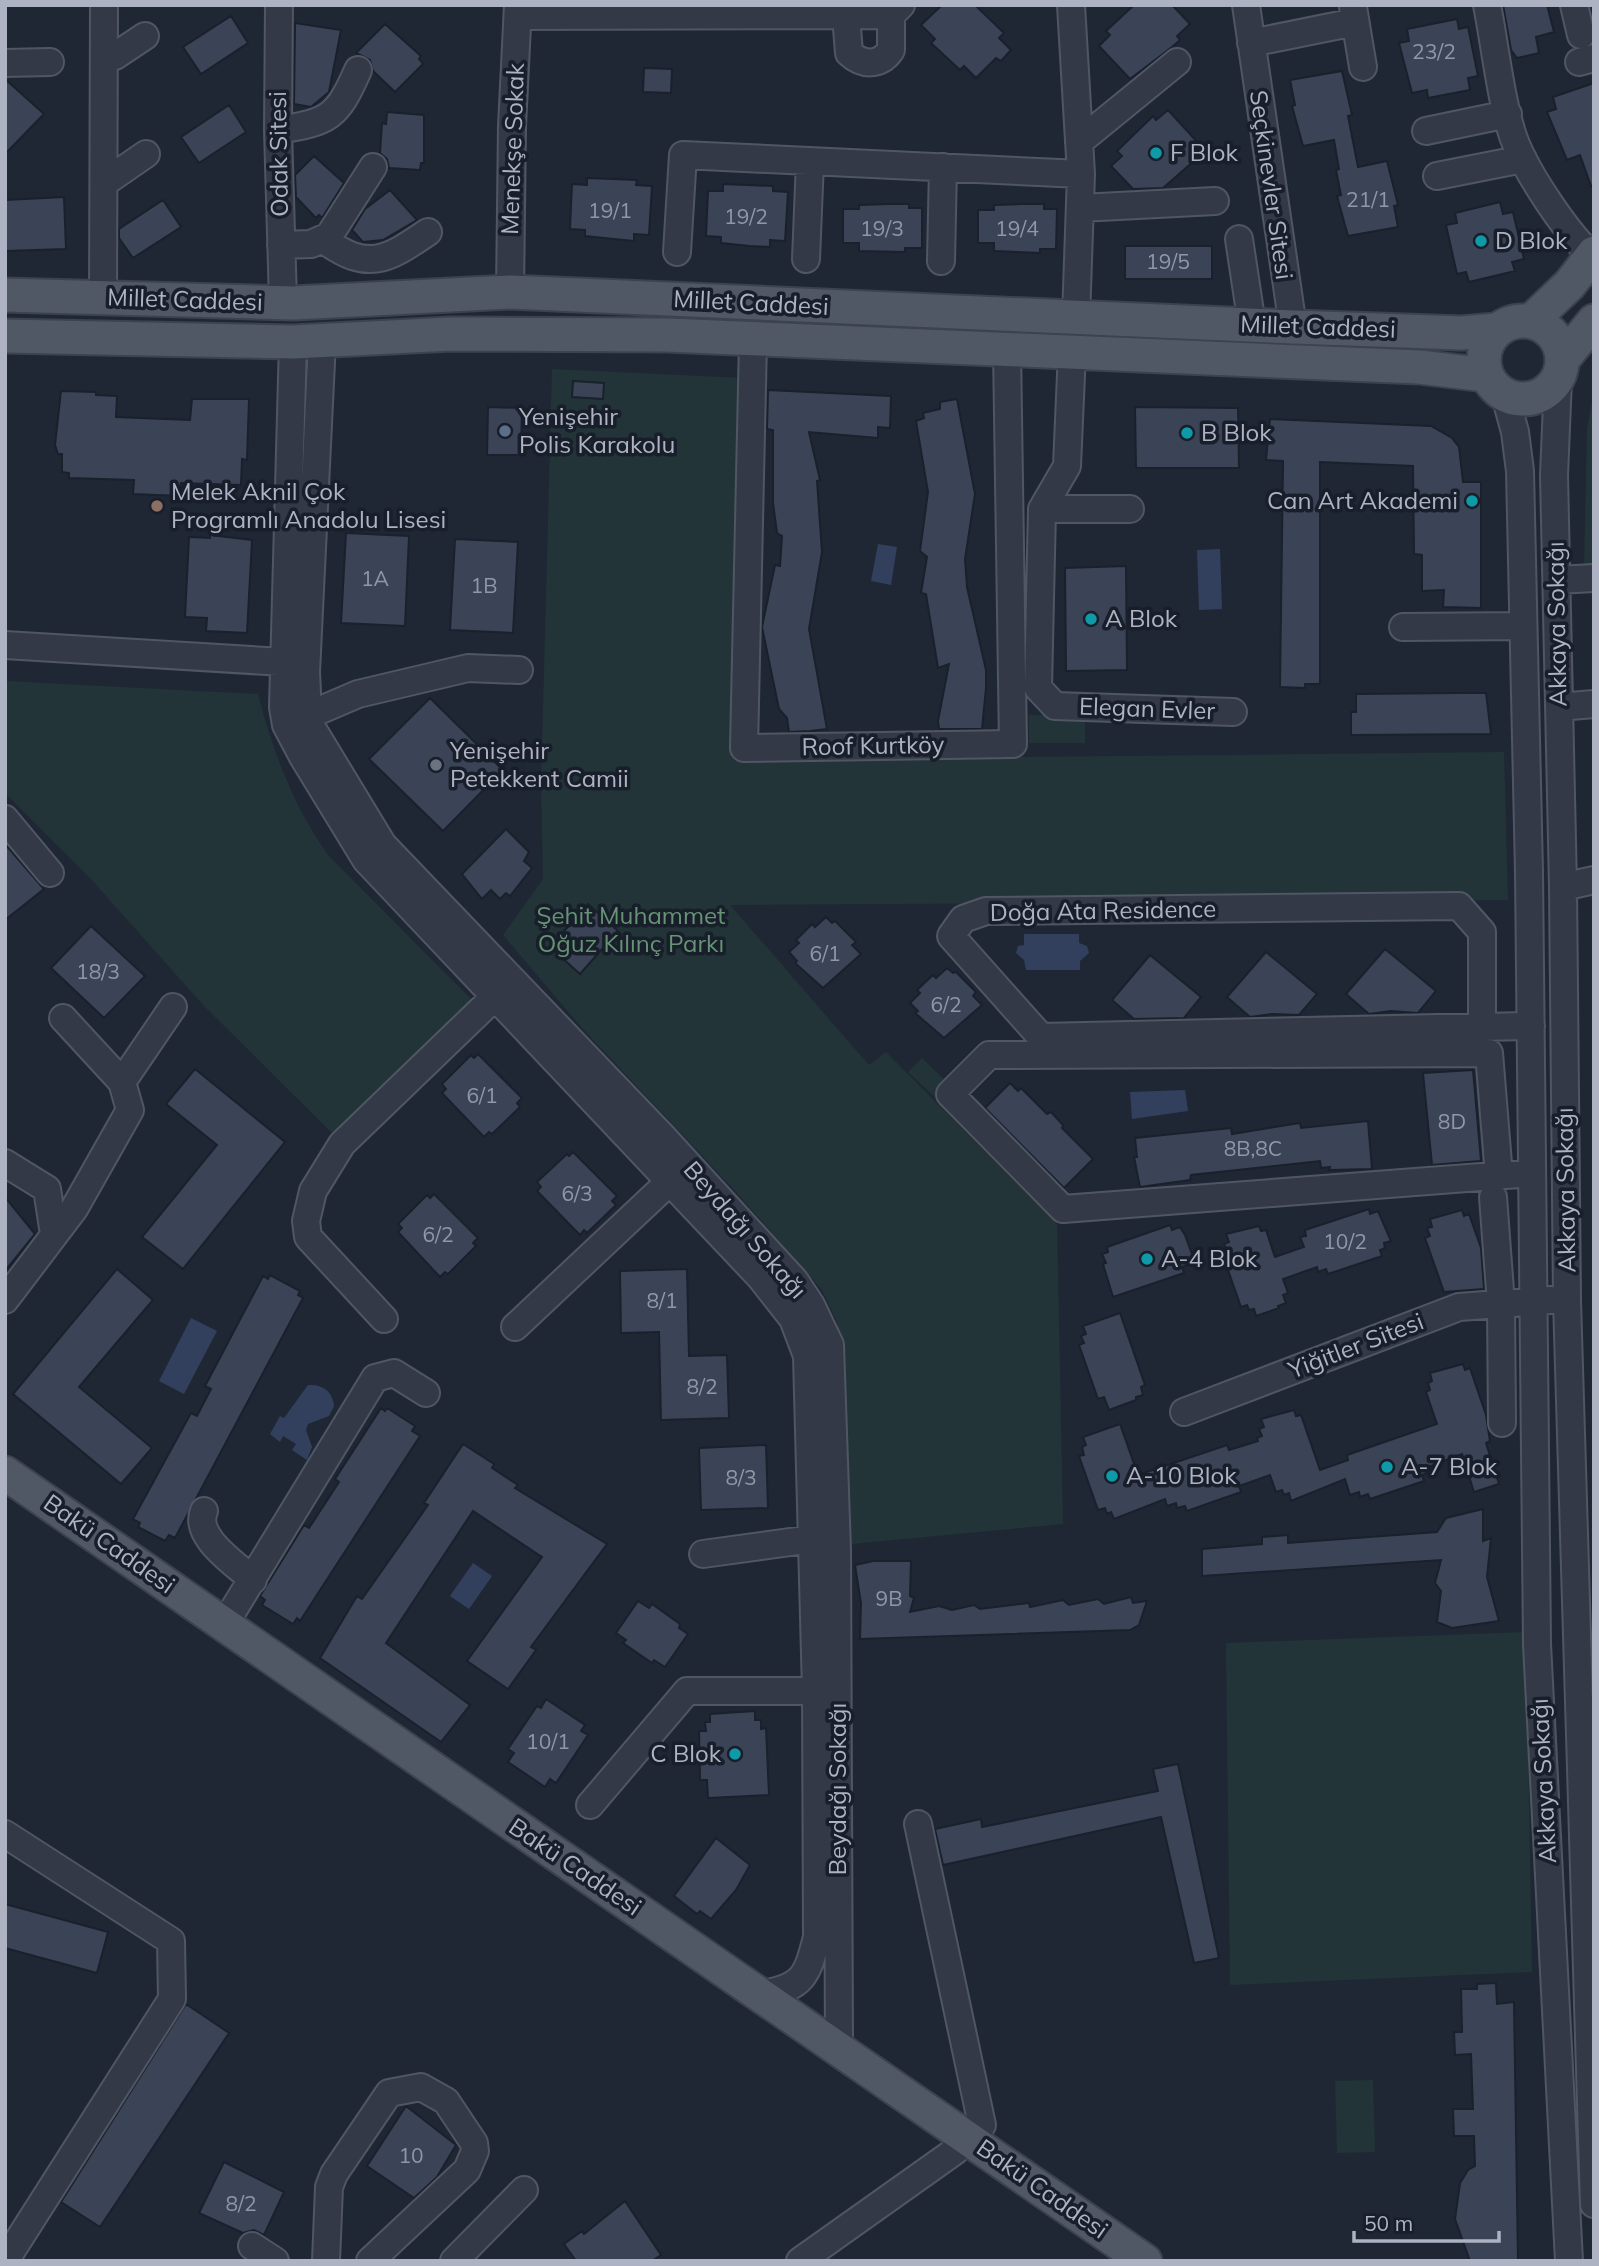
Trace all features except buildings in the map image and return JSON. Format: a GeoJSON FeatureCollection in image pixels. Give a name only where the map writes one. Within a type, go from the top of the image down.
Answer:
{"type":"FeatureCollection","features":[{"type":"Feature","properties":{"kind":"main road"},"geometry":{"type":"LineString","coordinates":[[1531,321],[1570,284],[1593,255]]}},
{"type":"Feature","properties":{"kind":"main road","name":"Millet Caddesi"},"geometry":{"type":"LineString","coordinates":[[5,295],[300,302],[509,292],[1293,327],[1461,333],[1497,330]]}},
{"type":"Feature","properties":{"kind":"main road"},"geometry":{"type":"LineString","coordinates":[[300,302],[307,341]]}},
{"type":"Feature","properties":{"kind":"main road"},"geometry":{"type":"LineString","coordinates":[[1561,369],[1556,340],[1547,329],[1531,321],[1506,324],[1497,330],[1484,351],[1495,385],[1526,400],[1538,397],[1561,369],[1594,321]]}},
{"type":"Feature","properties":{"kind":"main road","name":"Millet Caddesi"},"geometry":{"type":"LineString","coordinates":[[5,336],[307,341],[478,334],[667,335],[753,341],[1419,366],[1495,385]]}},
{"type":"Feature","properties":{"kind":"main road","name":"Bakü Caddesi"},"geometry":{"type":"LineString","coordinates":[[5,1473],[839,2048],[1115,2261]]}},
{"type":"Feature","properties":{"kind":"main road","name":"Bakü Caddesi"},"geometry":{"type":"LineString","coordinates":[[5,1497],[963,2146],[1145,2261]]}},
{"type":"Feature","properties":{"kind":"street"},"geometry":{"type":"LineString","coordinates":[[103,298],[104,5]]}},
{"type":"Feature","properties":{"kind":"street","name":"Odak Sitesi"},"geometry":{"type":"LineString","coordinates":[[279,5],[281,245],[300,302]]}},
{"type":"Feature","properties":{"kind":"street","name":"Seçkinevler Sitesi"},"geometry":{"type":"LineString","coordinates":[[1246,5],[1293,327]]}},
{"type":"Feature","properties":{"kind":"street"},"geometry":{"type":"LineString","coordinates":[[1487,5],[1513,137],[1523,159],[1577,243],[1593,255]]}},
{"type":"Feature","properties":{"kind":"street"},"geometry":{"type":"LineString","coordinates":[[1574,5],[1584,52]]}},
{"type":"Feature","properties":{"kind":"street"},"geometry":{"type":"LineString","coordinates":[[518,11],[896,10],[891,50],[883,60],[862,62],[849,53],[834,12]]}},
{"type":"Feature","properties":{"kind":"street"},"geometry":{"type":"LineString","coordinates":[[1076,318],[1081,174],[1077,10]]}},
{"type":"Feature","properties":{"kind":"street","name":"Menekşe Sokak"},"geometry":{"type":"LineString","coordinates":[[509,292],[512,126],[518,11]]}},
{"type":"Feature","properties":{"kind":"street"},"geometry":{"type":"LineString","coordinates":[[1251,43],[1354,14],[1363,67]]}},
{"type":"Feature","properties":{"kind":"street"},"geometry":{"type":"LineString","coordinates":[[104,59],[115,56],[145,36]]}},
{"type":"Feature","properties":{"kind":"street"},"geometry":{"type":"LineString","coordinates":[[5,63],[50,62]]}},
{"type":"Feature","properties":{"kind":"street"},"geometry":{"type":"LineString","coordinates":[[1079,142],[1177,62]]}},
{"type":"Feature","properties":{"kind":"street"},"geometry":{"type":"LineString","coordinates":[[278,130],[314,124],[333,115],[345,101],[358,70]]}},
{"type":"Feature","properties":{"kind":"street"},"geometry":{"type":"LineString","coordinates":[[1426,131],[1508,114]]}},
{"type":"Feature","properties":{"kind":"street"},"geometry":{"type":"LineString","coordinates":[[104,183],[146,154]]}},
{"type":"Feature","properties":{"kind":"street"},"geometry":{"type":"LineString","coordinates":[[677,252],[682,155],[1081,174]]}},
{"type":"Feature","properties":{"kind":"street"},"geometry":{"type":"LineString","coordinates":[[1437,176],[1523,159]]}},
{"type":"Feature","properties":{"kind":"street"},"geometry":{"type":"LineString","coordinates":[[806,259],[810,161]]}},
{"type":"Feature","properties":{"kind":"street"},"geometry":{"type":"LineString","coordinates":[[281,245],[312,244],[324,240],[333,232],[373,167]]}},
{"type":"Feature","properties":{"kind":"street"},"geometry":{"type":"LineString","coordinates":[[941,261],[943,167]]}},
{"type":"Feature","properties":{"kind":"street"},"geometry":{"type":"LineString","coordinates":[[1080,208],[1215,201]]}},
{"type":"Feature","properties":{"kind":"street"},"geometry":{"type":"LineString","coordinates":[[324,240],[345,254],[370,260],[397,254],[428,232]]}},
{"type":"Feature","properties":{"kind":"street"},"geometry":{"type":"LineString","coordinates":[[1239,239],[1252,325]]}},
{"type":"Feature","properties":{"kind":"street","name":"Beydağı Sokağı"},"geometry":{"type":"LineString","coordinates":[[307,341],[283,662],[283,707],[316,734],[383,845],[503,989],[679,1173],[795,1281],[811,1305],[830,1345],[837,1550],[839,2048]]}},
{"type":"Feature","properties":{"kind":"street","name":"Beydağı Sokağı"},"geometry":{"type":"LineString","coordinates":[[297,720],[306,672],[307,341]]}},
{"type":"Feature","properties":{"kind":"street","name":"Roof Kurtköy"},"geometry":{"type":"LineString","coordinates":[[753,341],[744,748],[1013,744],[1007,349]]}},
{"type":"Feature","properties":{"kind":"street","name":"Elegan Evler"},"geometry":{"type":"LineString","coordinates":[[1072,352],[1067,466],[1042,509],[1038,688],[1055,706],[1233,712]]}},
{"type":"Feature","properties":{"kind":"street","name":"Akkaya Sokağı"},"geometry":{"type":"LineString","coordinates":[[1561,369],[1554,475],[1563,878],[1567,1300],[1584,1645],[1594,2204]]}},
{"type":"Feature","properties":{"kind":"street","name":"Akkaya Sokağı"},"geometry":{"type":"LineString","coordinates":[[1495,385],[1515,432],[1520,471],[1529,872],[1537,1644],[1569,2261]]}},
{"type":"Feature","properties":{"kind":"street"},"geometry":{"type":"LineString","coordinates":[[1042,509],[1130,509]]}},
{"type":"Feature","properties":{"kind":"street"},"geometry":{"type":"LineString","coordinates":[[1557,580],[1594,578]]}},
{"type":"Feature","properties":{"kind":"street"},"geometry":{"type":"LineString","coordinates":[[1403,627],[1523,626]]}},
{"type":"Feature","properties":{"kind":"street"},"geometry":{"type":"LineString","coordinates":[[5,645],[283,662]]}},
{"type":"Feature","properties":{"kind":"street"},"geometry":{"type":"LineString","coordinates":[[297,720],[359,694],[468,668],[519,670]]}},
{"type":"Feature","properties":{"kind":"street"},"geometry":{"type":"LineString","coordinates":[[1559,707],[1594,704]]}},
{"type":"Feature","properties":{"kind":"street"},"geometry":{"type":"LineString","coordinates":[[5,818],[50,873]]}},
{"type":"Feature","properties":{"kind":"street"},"geometry":{"type":"LineString","coordinates":[[1529,872],[1594,880]]}},
{"type":"Feature","properties":{"kind":"street","name":"Doğa Ata Residence"},"geometry":{"type":"LineString","coordinates":[[1482,1026],[1482,932],[1460,906],[986,911],[963,919],[951,936],[1041,1037],[1531,1026]]}},
{"type":"Feature","properties":{"kind":"street"},"geometry":{"type":"LineString","coordinates":[[384,1319],[308,1237],[306,1221],[313,1191],[342,1143],[503,989]]}},
{"type":"Feature","properties":{"kind":"street"},"geometry":{"type":"LineString","coordinates":[[122,1082],[173,1007]]}},
{"type":"Feature","properties":{"kind":"street"},"geometry":{"type":"LineString","coordinates":[[5,1300],[74,1209],[130,1110],[122,1082],[63,1018]]}},
{"type":"Feature","properties":{"kind":"street"},"geometry":{"type":"LineString","coordinates":[[1502,1423],[1501,1304],[1496,1186],[1489,1053],[989,1055],[950,1094],[1063,1209],[1496,1186],[1532,1173]]}},
{"type":"Feature","properties":{"kind":"street"},"geometry":{"type":"LineString","coordinates":[[5,1163],[47,1189],[54,1234]]}},
{"type":"Feature","properties":{"kind":"street"},"geometry":{"type":"LineString","coordinates":[[515,1327],[679,1173]]}},
{"type":"Feature","properties":{"kind":"street","name":"Beydağı Sokağı"},"geometry":{"type":"LineString","coordinates":[[679,1173],[793,1319],[807,1356],[816,1691],[817,1937],[807,1973],[787,1990],[761,1994]]}},
{"type":"Feature","properties":{"kind":"street","name":"Akkaya Sokağı"},"geometry":{"type":"LineString","coordinates":[[1533,1300],[1567,1300]]}},
{"type":"Feature","properties":{"kind":"street","name":"Yiğitler Sitesi"},"geometry":{"type":"LineString","coordinates":[[1184,1412],[1458,1307],[1533,1300]]}},
{"type":"Feature","properties":{"kind":"street"},"geometry":{"type":"LineString","coordinates":[[224,1625],[374,1378],[394,1373],[426,1393]]}},
{"type":"Feature","properties":{"kind":"street"},"geometry":{"type":"LineString","coordinates":[[204,1511],[202,1523],[206,1535],[253,1580]]}},
{"type":"Feature","properties":{"kind":"street"},"geometry":{"type":"LineString","coordinates":[[704,1554],[812,1539]]}},
{"type":"Feature","properties":{"kind":"street"},"geometry":{"type":"LineString","coordinates":[[1537,1644],[1584,1645]]}},
{"type":"Feature","properties":{"kind":"street"},"geometry":{"type":"LineString","coordinates":[[590,1805],[687,1691],[816,1691]]}},
{"type":"Feature","properties":{"kind":"street"},"geometry":{"type":"LineString","coordinates":[[800,2261],[963,2146],[982,2125],[918,1824]]}},
{"type":"Feature","properties":{"kind":"street"},"geometry":{"type":"LineString","coordinates":[[5,1834],[171,1941],[172,1999],[5,2261]]}},
{"type":"Feature","properties":{"kind":"street"},"geometry":{"type":"LineString","coordinates":[[326,2261],[329,2187],[334,2174],[389,2093],[421,2087],[446,2101],[474,2143],[475,2151],[467,2170],[370,2261]]}},
{"type":"Feature","properties":{"kind":"street"},"geometry":{"type":"LineString","coordinates":[[1563,2166],[1593,2165]]}},
{"type":"Feature","properties":{"kind":"street"},"geometry":{"type":"LineString","coordinates":[[454,2261],[524,2190]]}},
{"type":"Feature","properties":{"kind":"street"},"geometry":{"type":"LineString","coordinates":[[252,2246],[275,2261]]}},
{"type":"Feature","properties":{"kind":"green space","name":"Şehit Muhammet Oğuz Kılınç Parkı"},"geometry":{"type":"Polygon","coordinates":[[[552,369],[743,378],[734,760],[1504,752],[1508,900],[730,905],[869,1065],[886,1052],[1057,1224],[1063,1524],[851,1544],[844,1352],[836,1320],[822,1290],[736,1192],[582,1028],[503,935],[543,879],[541,785],[552,369]]]}},
{"type":"Feature","properties":{"kind":"green space"},"geometry":{"type":"Polygon","coordinates":[[[1594,392],[1594,568],[1584,568],[1587,428],[1594,392]]]}},
{"type":"Feature","properties":{"kind":"green space"},"geometry":{"type":"Polygon","coordinates":[[[5,681],[258,694],[270,737],[294,797],[328,855],[473,1001],[332,1133],[204,1006],[90,878],[5,793],[5,681]]]}},
{"type":"Feature","properties":{"kind":"green space"},"geometry":{"type":"Polygon","coordinates":[[[1029,715],[1085,715],[1085,743],[1029,743],[1029,715]]]}},
{"type":"Feature","properties":{"kind":"green space"},"geometry":{"type":"Polygon","coordinates":[[[922,1058],[951,1086],[938,1100],[908,1072],[922,1058]]]}},
{"type":"Feature","properties":{"kind":"green space"},"geometry":{"type":"Polygon","coordinates":[[[1526,1632],[1532,1972],[1230,1985],[1226,1643],[1526,1632]]]}},
{"type":"Feature","properties":{"kind":"green space"},"geometry":{"type":"Polygon","coordinates":[[[1373,2080],[1375,2152],[1337,2153],[1335,2081],[1373,2080]]]}},
{"type":"Feature","properties":{"kind":"water"},"geometry":{"type":"Polygon","coordinates":[[[878,544],[897,547],[891,585],[871,581],[878,544]]]}},
{"type":"Feature","properties":{"kind":"water"},"geometry":{"type":"Polygon","coordinates":[[[1220,549],[1222,609],[1199,610],[1197,550],[1220,549]]]}},
{"type":"Feature","properties":{"kind":"water"},"geometry":{"type":"Polygon","coordinates":[[[1024,934],[1079,934],[1079,943],[1087,946],[1089,953],[1080,961],[1080,970],[1026,970],[1024,960],[1016,953],[1018,946],[1024,945],[1024,934]]]}},
{"type":"Feature","properties":{"kind":"water"},"geometry":{"type":"Polygon","coordinates":[[[1185,1090],[1188,1111],[1132,1119],[1130,1092],[1185,1090]]]}},
{"type":"Feature","properties":{"kind":"water"},"geometry":{"type":"Polygon","coordinates":[[[191,1318],[217,1331],[184,1394],[159,1381],[191,1318]]]}},
{"type":"Feature","properties":{"kind":"water"},"geometry":{"type":"Polygon","coordinates":[[[308,1385],[326,1390],[332,1397],[334,1406],[329,1416],[308,1424],[306,1430],[312,1447],[307,1460],[292,1450],[296,1444],[283,1436],[280,1442],[270,1434],[280,1416],[284,1418],[308,1385]]]}},
{"type":"Feature","properties":{"kind":"water"},"geometry":{"type":"Polygon","coordinates":[[[473,1563],[492,1576],[469,1609],[450,1596],[473,1563]]]}},
{"type":"Feature","properties":{"kind":"place","name":"F Blok"},"geometry":{"type":"Point","coordinates":[1156,153]}},
{"type":"Feature","properties":{"kind":"place","name":"D Blok"},"geometry":{"type":"Point","coordinates":[1481,241]}},
{"type":"Feature","properties":{"kind":"place","name":"Yenişehir Polis Karakolu"},"geometry":{"type":"Point","coordinates":[505,431]}},
{"type":"Feature","properties":{"kind":"place","name":"B Blok"},"geometry":{"type":"Point","coordinates":[1187,433]}},
{"type":"Feature","properties":{"kind":"place","name":"Can Art Akademi"},"geometry":{"type":"Point","coordinates":[1472,501]}},
{"type":"Feature","properties":{"kind":"place","name":"Melek Aknil Çok Programlı Anadolu Lisesi"},"geometry":{"type":"Point","coordinates":[157,506]}},
{"type":"Feature","properties":{"kind":"place","name":"A Blok"},"geometry":{"type":"Point","coordinates":[1091,619]}},
{"type":"Feature","properties":{"kind":"place","name":"Yenişehir Petekkent Camii"},"geometry":{"type":"Point","coordinates":[436,765]}},
{"type":"Feature","properties":{"kind":"place","name":"A-4 Blok"},"geometry":{"type":"Point","coordinates":[1147,1259]}},
{"type":"Feature","properties":{"kind":"place","name":"A-7 Blok"},"geometry":{"type":"Point","coordinates":[1387,1467]}},
{"type":"Feature","properties":{"kind":"place","name":"A-10 Blok"},"geometry":{"type":"Point","coordinates":[1112,1476]}},
{"type":"Feature","properties":{"kind":"place","name":"C Blok"},"geometry":{"type":"Point","coordinates":[735,1754]}}]}
